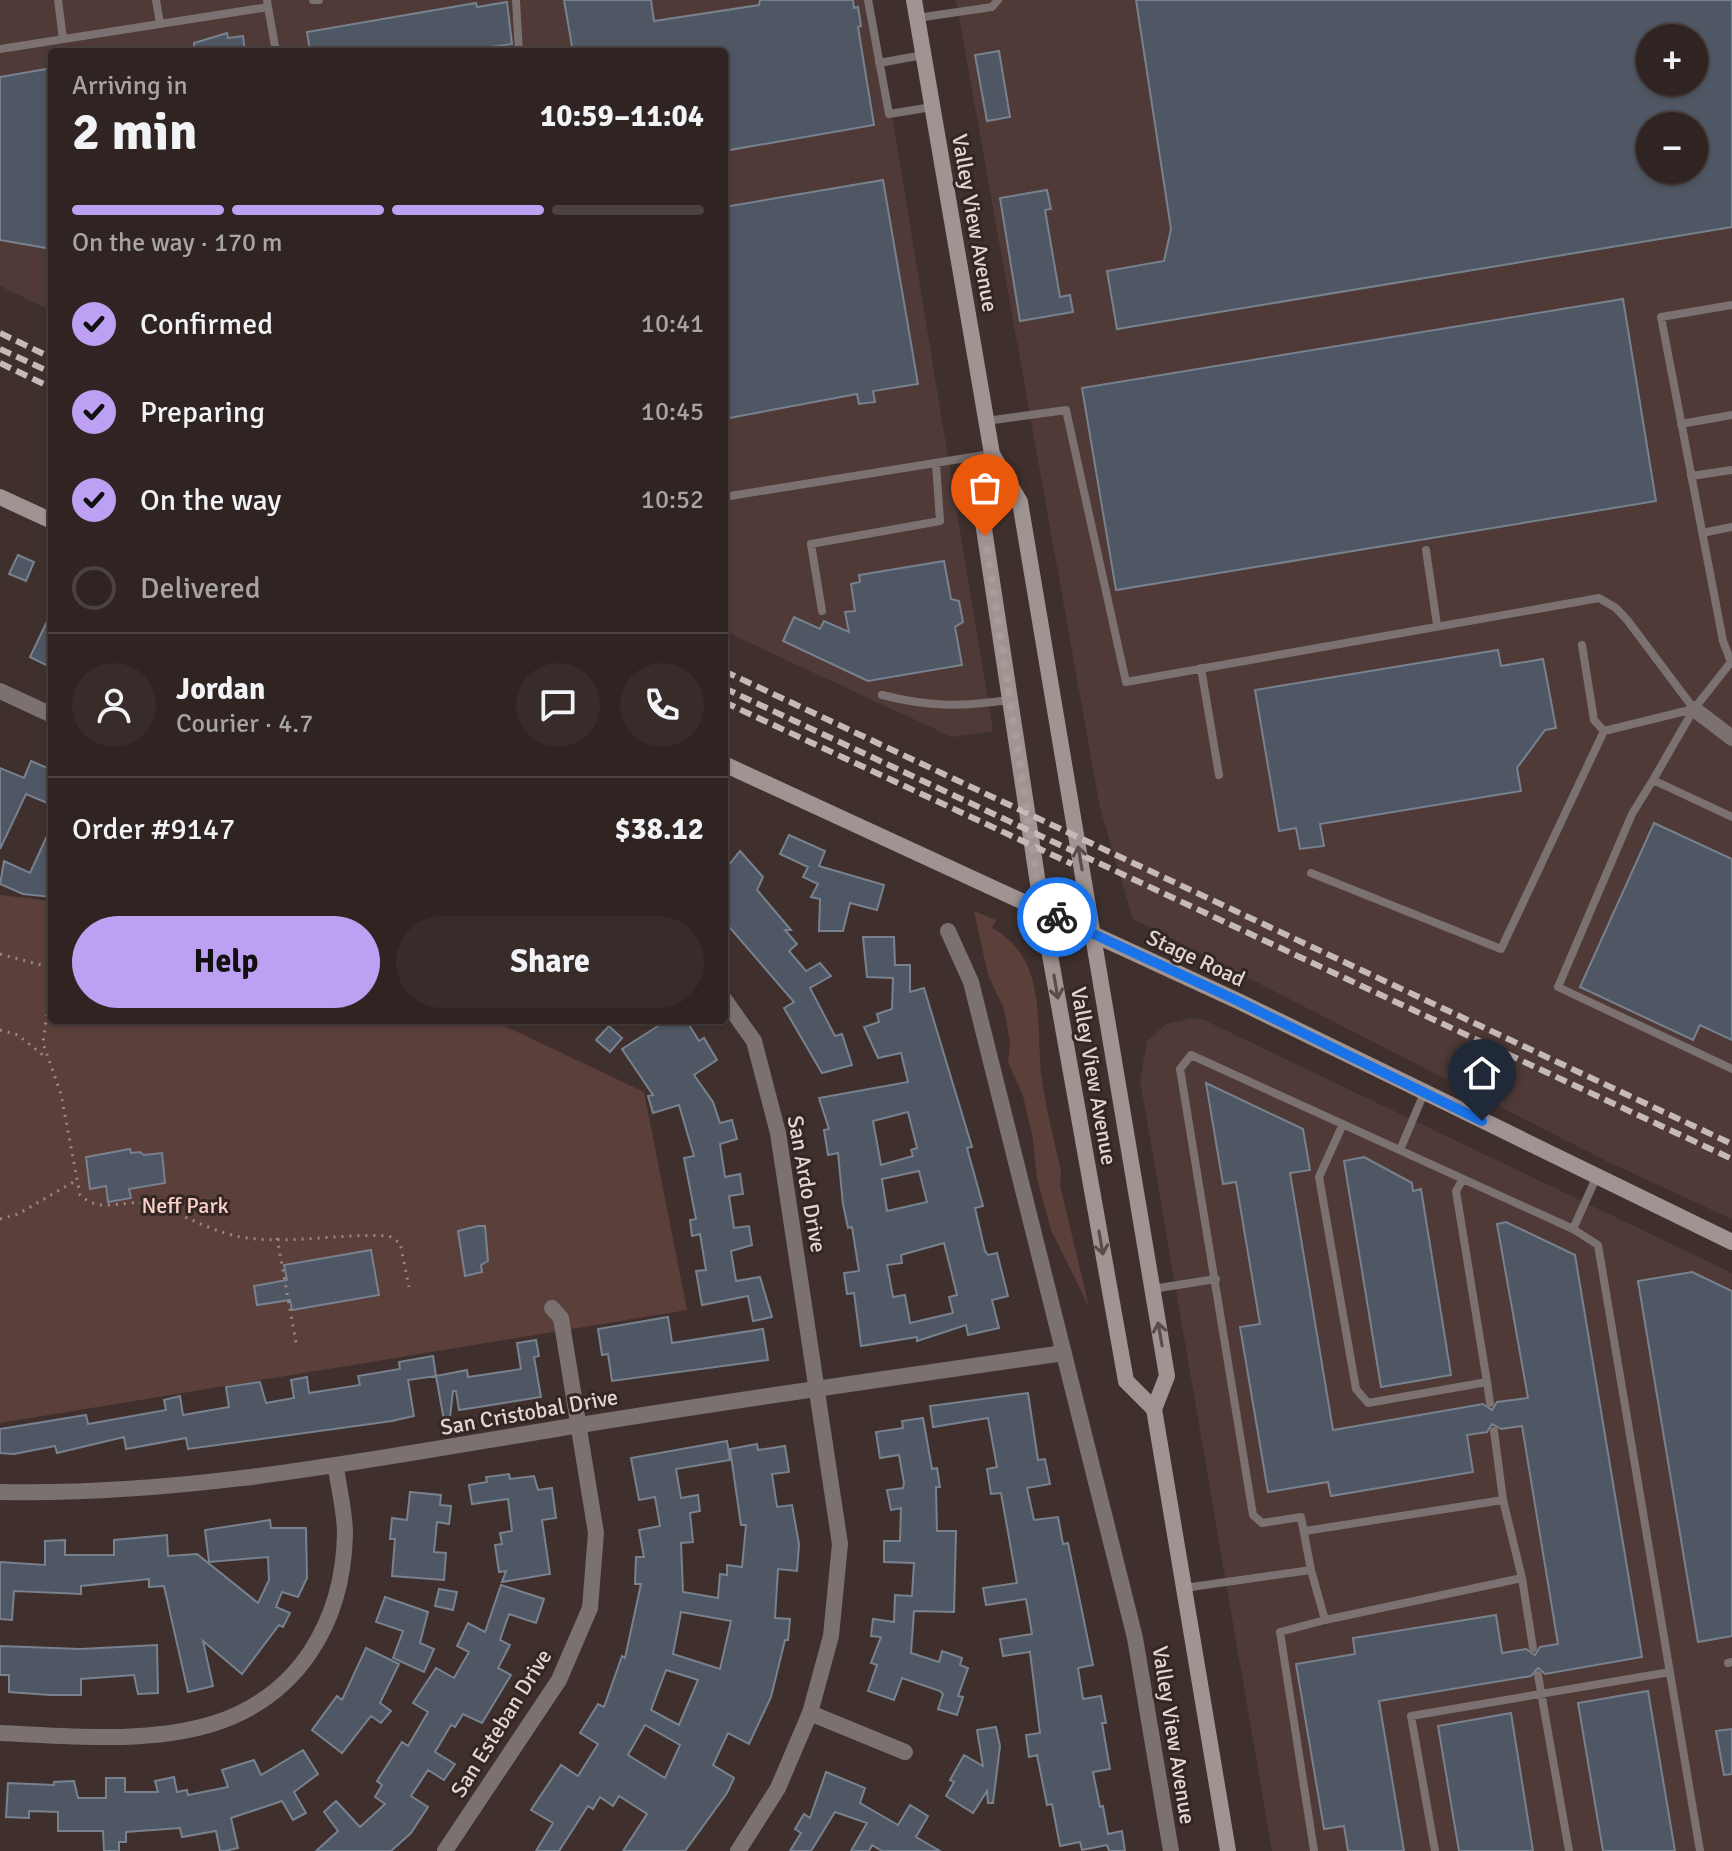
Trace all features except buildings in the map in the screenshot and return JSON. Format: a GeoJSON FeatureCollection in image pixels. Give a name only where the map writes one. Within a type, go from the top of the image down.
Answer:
{"type":"FeatureCollection","features":[{"type":"Feature","properties":{"kind":"main road","name":"Valley View Avenue"},"geometry":{"type":"LineString","coordinates":[[914,0],[992,454],[1020,502],[1167,1376],[1154,1409],[1228,1851]]}},
{"type":"Feature","properties":{"kind":"main road","name":"Valley View Avenue"},"geometry":{"type":"LineString","coordinates":[[992,454],[981,509],[1042,910],[1126,1381],[1154,1409]]}},
{"type":"Feature","properties":{"kind":"main road"},"geometry":{"type":"LineString","coordinates":[[0,497],[48,519]]}},
{"type":"Feature","properties":{"kind":"main road","name":"Stage Road"},"geometry":{"type":"LineString","coordinates":[[728,766],[1238,1001],[1732,1242]]}},
{"type":"Feature","properties":{"kind":"street"},"geometry":{"type":"LineString","coordinates":[[0,691],[48,713]]}},
{"type":"Feature","properties":{"kind":"street"},"geometry":{"type":"LineString","coordinates":[[1694,709],[1732,738]]}},
{"type":"Feature","properties":{"kind":"street","name":"Valley View Avenue"},"geometry":{"type":"LineString","coordinates":[[948,931],[971,982],[1135,1638],[1171,1851]]}},
{"type":"Feature","properties":{"kind":"street","name":"San Ardo Drive"},"geometry":{"type":"LineString","coordinates":[[728,1005],[754,1041],[778,1133],[819,1388],[840,1544],[831,1636],[810,1713],[778,1788],[738,1851]]}},
{"type":"Feature","properties":{"kind":"street","name":"San Esteban Drive"},"geometry":{"type":"LineString","coordinates":[[445,1851],[559,1680],[590,1608],[596,1533],[561,1318],[552,1308]]}},
{"type":"Feature","properties":{"kind":"street","name":"San Cristobal Drive"},"geometry":{"type":"LineString","coordinates":[[0,1492],[148,1490],[336,1468],[579,1425],[1064,1353]]}},
{"type":"Feature","properties":{"kind":"street"},"geometry":{"type":"LineString","coordinates":[[0,1733],[85,1736],[161,1733],[213,1723],[278,1691],[319,1641],[340,1591],[345,1532],[336,1468]]}},
{"type":"Feature","properties":{"kind":"street"},"geometry":{"type":"LineString","coordinates":[[810,1713],[905,1752]]}},
{"type":"Feature","properties":{"kind":"lane"},"geometry":{"type":"LineString","coordinates":[[58,0],[63,39]]}},
{"type":"Feature","properties":{"kind":"lane"},"geometry":{"type":"LineString","coordinates":[[156,0],[160,24]]}},
{"type":"Feature","properties":{"kind":"lane"},"geometry":{"type":"LineString","coordinates":[[516,0],[519,48]]}},
{"type":"Feature","properties":{"kind":"lane"},"geometry":{"type":"LineString","coordinates":[[868,0],[889,114],[933,107]]}},
{"type":"Feature","properties":{"kind":"lane"},"geometry":{"type":"LineString","coordinates":[[917,18],[992,7],[998,0]]}},
{"type":"Feature","properties":{"kind":"lane"},"geometry":{"type":"LineString","coordinates":[[0,49],[268,4],[275,48]]}},
{"type":"Feature","properties":{"kind":"lane"},"geometry":{"type":"LineString","coordinates":[[879,63],[924,55]]}},
{"type":"Feature","properties":{"kind":"lane"},"geometry":{"type":"LineString","coordinates":[[1732,305],[1661,317],[1723,641],[1732,662],[1694,709],[1632,814],[1558,987],[1732,1069]]}},
{"type":"Feature","properties":{"kind":"lane"},"geometry":{"type":"LineString","coordinates":[[986,421],[1066,410],[1126,682],[1599,598],[1616,608],[1628,621],[1694,709]]}},
{"type":"Feature","properties":{"kind":"lane"},"geometry":{"type":"LineString","coordinates":[[1681,424],[1732,415]]}},
{"type":"Feature","properties":{"kind":"lane"},"geometry":{"type":"LineString","coordinates":[[728,496],[992,454]]}},
{"type":"Feature","properties":{"kind":"lane"},"geometry":{"type":"LineString","coordinates":[[822,611],[811,544],[940,521],[936,464]]}},
{"type":"Feature","properties":{"kind":"lane"},"geometry":{"type":"LineString","coordinates":[[1691,476],[1732,470]]}},
{"type":"Feature","properties":{"kind":"lane"},"geometry":{"type":"LineString","coordinates":[[1702,533],[1732,527]]}},
{"type":"Feature","properties":{"kind":"lane"},"geometry":{"type":"LineString","coordinates":[[1426,550],[1437,625]]}},
{"type":"Feature","properties":{"kind":"lane"},"geometry":{"type":"LineString","coordinates":[[1582,645],[1594,720],[1604,731]]}},
{"type":"Feature","properties":{"kind":"lane"},"geometry":{"type":"LineString","coordinates":[[1201,668],[1219,775]]}},
{"type":"Feature","properties":{"kind":"lane"},"geometry":{"type":"LineString","coordinates":[[882,695],[927,706],[969,707],[1010,700]]}},
{"type":"Feature","properties":{"kind":"lane"},"geometry":{"type":"LineString","coordinates":[[1604,731],[1694,709]]}},
{"type":"Feature","properties":{"kind":"lane"},"geometry":{"type":"LineString","coordinates":[[1311,873],[1501,949],[1604,731]]}},
{"type":"Feature","properties":{"kind":"lane"},"geometry":{"type":"LineString","coordinates":[[1653,780],[1732,817]]}},
{"type":"Feature","properties":{"kind":"lane"},"geometry":{"type":"LineString","coordinates":[[1325,1620],[1301,1517],[1262,1523],[1253,1515],[1180,1069],[1191,1055],[1573,1229],[1598,1245],[1700,1851]]}},
{"type":"Feature","properties":{"kind":"lane"},"geometry":{"type":"LineString","coordinates":[[1400,1150],[1424,1093]]}},
{"type":"Feature","properties":{"kind":"lane"},"geometry":{"type":"LineString","coordinates":[[1343,1124],[1319,1177],[1356,1389],[1368,1403],[1487,1382]]}},
{"type":"Feature","properties":{"kind":"lane"},"geometry":{"type":"LineString","coordinates":[[1573,1229],[1596,1178]]}},
{"type":"Feature","properties":{"kind":"lane"},"geometry":{"type":"LineString","coordinates":[[1463,1179],[1456,1191],[1490,1403]]}},
{"type":"Feature","properties":{"kind":"lane"},"geometry":{"type":"LineString","coordinates":[[1152,1289],[1216,1279]]}},
{"type":"Feature","properties":{"kind":"lane"},"geometry":{"type":"LineString","coordinates":[[1494,1431],[1503,1500],[1522,1578],[1533,1648]]}},
{"type":"Feature","properties":{"kind":"lane"},"geometry":{"type":"LineString","coordinates":[[1305,1531],[1503,1500]]}},
{"type":"Feature","properties":{"kind":"lane"},"geometry":{"type":"LineString","coordinates":[[1184,1588],[1311,1570]]}},
{"type":"Feature","properties":{"kind":"lane"},"geometry":{"type":"LineString","coordinates":[[1314,1851],[1280,1632],[1522,1578]]}},
{"type":"Feature","properties":{"kind":"lane"},"geometry":{"type":"LineString","coordinates":[[1435,1851],[1411,1716],[1670,1672]]}},
{"type":"Feature","properties":{"kind":"lane"},"geometry":{"type":"LineString","coordinates":[[1538,1675],[1569,1851]]}},
{"type":"Feature","properties":{"kind":"path"},"geometry":{"type":"LineString","coordinates":[[0,954],[48,967]]}},
{"type":"Feature","properties":{"kind":"path"},"geometry":{"type":"LineString","coordinates":[[48,1017],[44,1025],[46,1057],[61,1094],[80,1195],[95,1205],[147,1203],[214,1232],[250,1239],[389,1236],[400,1243],[409,1287]]}},
{"type":"Feature","properties":{"kind":"path"},"geometry":{"type":"LineString","coordinates":[[0,1030],[18,1035],[46,1057]]}},
{"type":"Feature","properties":{"kind":"path"},"geometry":{"type":"LineString","coordinates":[[0,1219],[18,1214],[77,1180]]}},
{"type":"Feature","properties":{"kind":"path"},"geometry":{"type":"LineString","coordinates":[[277,1238],[297,1348]]}},
{"type":"Feature","properties":{"kind":"shaded area"},"geometry":{"type":"Polygon","coordinates":[[[0,0],[873,0],[993,731],[952,737],[728,633],[728,48],[48,48],[48,309],[0,286],[0,0]]]}},
{"type":"Feature","properties":{"kind":"shaded area"},"geometry":{"type":"Polygon","coordinates":[[[956,0],[1732,0],[1732,1219],[1608,1162],[1133,919],[1100,808],[956,0]]]}},
{"type":"Feature","properties":{"kind":"shaded area"},"geometry":{"type":"Polygon","coordinates":[[[1192,1018],[1204,1020],[1732,1273],[1732,1851],[1272,1851],[1140,1080],[1147,1041],[1166,1024],[1192,1018]]]}},
{"type":"Feature","properties":{"kind":"green space","name":"Neff Park"},"geometry":{"type":"Polygon","coordinates":[[[0,895],[48,901],[48,1024],[500,1024],[644,1092],[687,1310],[0,1423],[0,895]]]}},
{"type":"Feature","properties":{"kind":"green space"},"geometry":{"type":"Polygon","coordinates":[[[974,911],[996,920],[992,928],[1010,941],[1030,973],[1038,1012],[1041,1073],[1061,1171],[1060,1185],[1089,1307],[1051,1230],[1037,1179],[1032,1134],[1023,1096],[1008,1062],[1010,1043],[1004,1009],[988,975],[974,911]]]}},
{"type":"Feature","properties":{"kind":"railway"},"geometry":{"type":"LineString","coordinates":[[0,333],[48,356]]}},
{"type":"Feature","properties":{"kind":"railway"},"geometry":{"type":"LineString","coordinates":[[0,349],[48,371]]}},
{"type":"Feature","properties":{"kind":"railway"},"geometry":{"type":"LineString","coordinates":[[0,363],[48,386]]}},
{"type":"Feature","properties":{"kind":"railway"},"geometry":{"type":"LineString","coordinates":[[728,673],[1732,1144]]}},
{"type":"Feature","properties":{"kind":"railway"},"geometry":{"type":"LineString","coordinates":[[728,690],[1732,1159]]}},
{"type":"Feature","properties":{"kind":"railway"},"geometry":{"type":"LineString","coordinates":[[728,704],[1072,864]]}},
{"type":"Feature","properties":{"kind":"way so far"},"geometry":{"type":"LineString","coordinates":[[985,536],[1042,910],[1057,917]]}},
{"type":"Feature","properties":{"kind":"route"},"geometry":{"type":"LineString","coordinates":[[1057,917],[1238,1001],[1482,1121]]}}]}
